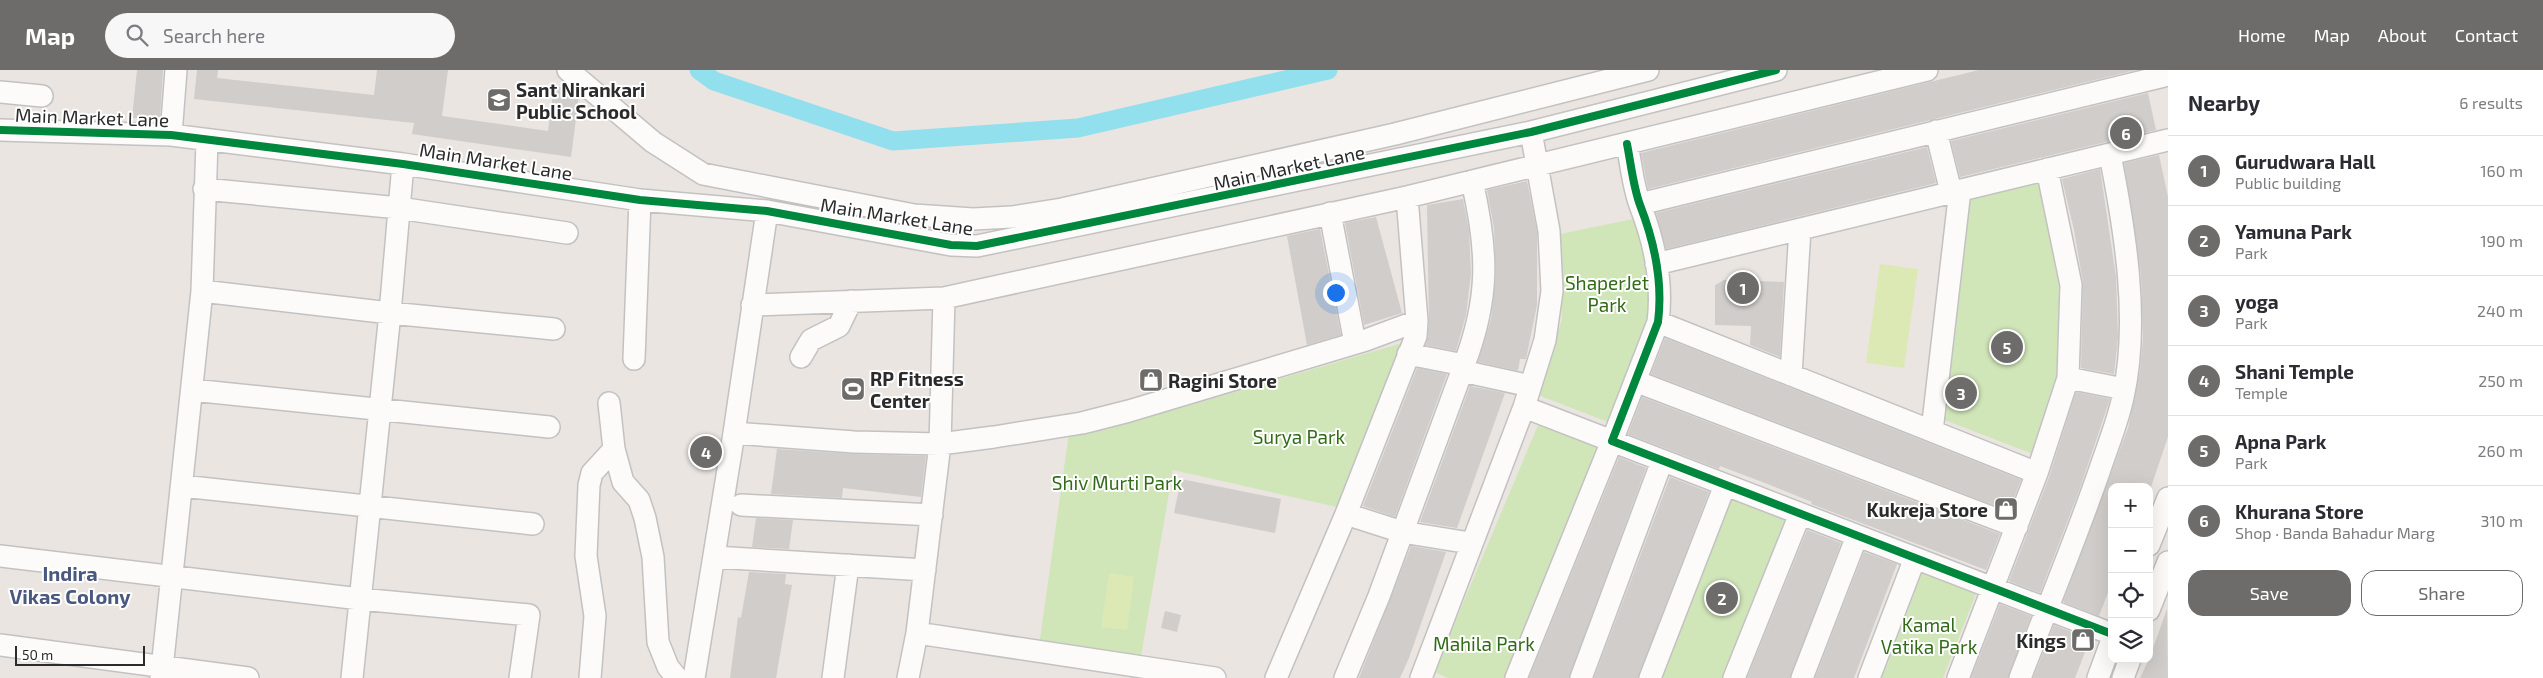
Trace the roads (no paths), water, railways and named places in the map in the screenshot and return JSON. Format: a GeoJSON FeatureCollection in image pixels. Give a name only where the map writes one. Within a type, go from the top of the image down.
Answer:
{"type":"FeatureCollection","features":[{"type":"Feature","properties":{"kind":"street"},"geometry":{"type":"LineString","coordinates":[[171,135],[176,70]]}},
{"type":"Feature","properties":{"kind":"street"},"geometry":{"type":"LineString","coordinates":[[568,70],[653,142],[704,174],[905,214],[973,219],[1012,217],[1062,209],[1395,134],[1648,70]]}},
{"type":"Feature","properties":{"kind":"street","name":"Main Market Lane"},"geometry":{"type":"LineString","coordinates":[[0,130],[171,135],[403,164],[640,200],[767,210],[951,245],[977,246],[1531,132],[1776,70]]}},
{"type":"Feature","properties":{"kind":"street"},"geometry":{"type":"LineString","coordinates":[[752,305],[944,298],[1407,197],[1927,70]]}},
{"type":"Feature","properties":{"kind":"street"},"geometry":{"type":"LineString","coordinates":[[1640,204],[1936,131],[2165,80]]}},
{"type":"Feature","properties":{"kind":"street"},"geometry":{"type":"LineString","coordinates":[[0,92],[42,96]]}},
{"type":"Feature","properties":{"kind":"street"},"geometry":{"type":"LineString","coordinates":[[1932,431],[1956,191],[1936,131]]}},
{"type":"Feature","properties":{"kind":"street"},"geometry":{"type":"LineString","coordinates":[[1421,678],[1470,543],[1524,406],[1545,340],[1552,291],[1549,231],[1531,132]]}},
{"type":"Feature","properties":{"kind":"street"},"geometry":{"type":"LineString","coordinates":[[1656,264],[2168,140]]}},
{"type":"Feature","properties":{"kind":"street"},"geometry":{"type":"LineString","coordinates":[[162,672],[202,291],[207,141]]}},
{"type":"Feature","properties":{"kind":"street"},"geometry":{"type":"LineString","coordinates":[[1516,678],[1658,322],[1664,295],[1645,214],[1640,204],[1627,144]]}},
{"type":"Feature","properties":{"kind":"street"},"geometry":{"type":"LineString","coordinates":[[2020,678],[2084,516],[2124,389],[2129,356],[2129,277],[2123,221],[2110,156]]}},
{"type":"Feature","properties":{"kind":"street"},"geometry":{"type":"LineString","coordinates":[[352,678],[390,313],[403,164]]}},
{"type":"Feature","properties":{"kind":"street"},"geometry":{"type":"LineString","coordinates":[[1958,678],[2037,473],[2068,378],[2071,285],[2046,169]]}},
{"type":"Feature","properties":{"kind":"street"},"geometry":{"type":"LineString","coordinates":[[1345,678],[1463,368],[1482,307],[1484,267],[1482,224],[1472,181]]}},
{"type":"Feature","properties":{"kind":"street"},"geometry":{"type":"LineString","coordinates":[[204,189],[399,208],[566,233]]}},
{"type":"Feature","properties":{"kind":"street"},"geometry":{"type":"LineString","coordinates":[[1276,678],[1346,514],[1416,336],[1417,321],[1407,197]]}},
{"type":"Feature","properties":{"kind":"street"},"geometry":{"type":"LineString","coordinates":[[634,359],[640,200]]}},
{"type":"Feature","properties":{"kind":"street"},"geometry":{"type":"LineString","coordinates":[[694,678],[734,433],[767,210]]}},
{"type":"Feature","properties":{"kind":"street"},"geometry":{"type":"LineString","coordinates":[[1330,213],[1355,343]]}},
{"type":"Feature","properties":{"kind":"street"},"geometry":{"type":"LineString","coordinates":[[1791,375],[1800,229]]}},
{"type":"Feature","properties":{"kind":"street"},"geometry":{"type":"LineString","coordinates":[[202,291],[390,313],[554,329]]}},
{"type":"Feature","properties":{"kind":"street"},"geometry":{"type":"LineString","coordinates":[[908,678],[917,633],[940,444],[944,298]]}},
{"type":"Feature","properties":{"kind":"street"},"geometry":{"type":"LineString","coordinates":[[801,357],[811,340],[839,326],[851,302]]}},
{"type":"Feature","properties":{"kind":"street"},"geometry":{"type":"LineString","coordinates":[[734,433],[854,442],[940,444],[1082,423],[1355,343],[1417,321]]}},
{"type":"Feature","properties":{"kind":"street"},"geometry":{"type":"LineString","coordinates":[[1658,322],[2037,473]]}},
{"type":"Feature","properties":{"kind":"street"},"geometry":{"type":"LineString","coordinates":[[1408,354],[1530,386]]}},
{"type":"Feature","properties":{"kind":"street"},"geometry":{"type":"LineString","coordinates":[[2068,378],[2124,389]]}},
{"type":"Feature","properties":{"kind":"street"},"geometry":{"type":"LineString","coordinates":[[1635,380],[2017,527]]}},
{"type":"Feature","properties":{"kind":"street"},"geometry":{"type":"LineString","coordinates":[[192,390],[550,428]]}},
{"type":"Feature","properties":{"kind":"street"},"geometry":{"type":"LineString","coordinates":[[609,403],[614,449],[623,482],[639,500],[648,527],[653,557],[658,642],[668,667],[677,678]]}},
{"type":"Feature","properties":{"kind":"street"},"geometry":{"type":"LineString","coordinates":[[1524,406],[1573,423],[1662,461],[2108,632]]}},
{"type":"Feature","properties":{"kind":"street"},"geometry":{"type":"LineString","coordinates":[[590,678],[595,616],[586,556],[589,485],[592,474],[614,449]]}},
{"type":"Feature","properties":{"kind":"street"},"geometry":{"type":"LineString","coordinates":[[1581,678],[1662,461]]}},
{"type":"Feature","properties":{"kind":"street"},"geometry":{"type":"LineString","coordinates":[[1650,678],[1725,485]]}},
{"type":"Feature","properties":{"kind":"street"},"geometry":{"type":"LineString","coordinates":[[182,486],[534,524]]}},
{"type":"Feature","properties":{"kind":"street"},"geometry":{"type":"LineString","coordinates":[[2153,535],[2168,498]]}},
{"type":"Feature","properties":{"kind":"street"},"geometry":{"type":"LineString","coordinates":[[741,504],[932,515]]}},
{"type":"Feature","properties":{"kind":"street"},"geometry":{"type":"LineString","coordinates":[[1346,514],[1402,532],[1470,543]]}},
{"type":"Feature","properties":{"kind":"street"},"geometry":{"type":"LineString","coordinates":[[1734,678],[1800,514]]}},
{"type":"Feature","properties":{"kind":"street"},"geometry":{"type":"LineString","coordinates":[[1802,678],[1857,536]]}},
{"type":"Feature","properties":{"kind":"street"},"geometry":{"type":"LineString","coordinates":[[0,556],[360,599],[529,615],[520,678]]}},
{"type":"Feature","properties":{"kind":"street"},"geometry":{"type":"LineString","coordinates":[[714,557],[925,570]]}},
{"type":"Feature","properties":{"kind":"street"},"geometry":{"type":"LineString","coordinates":[[1869,678],[1915,558]]}},
{"type":"Feature","properties":{"kind":"street"},"geometry":{"type":"LineString","coordinates":[[2153,600],[2168,562]]}},
{"type":"Feature","properties":{"kind":"street"},"geometry":{"type":"LineString","coordinates":[[834,678],[848,565]]}},
{"type":"Feature","properties":{"kind":"street"},"geometry":{"type":"LineString","coordinates":[[917,633],[1215,678]]}},
{"type":"Feature","properties":{"kind":"street"},"geometry":{"type":"LineString","coordinates":[[0,645],[162,672],[248,678]]}},
{"type":"Feature","properties":{"kind":"street"},"geometry":{"type":"LineString","coordinates":[[2098,678],[2108,651]]}},
{"type":"Feature","properties":{"kind":"street"},"geometry":{"type":"LineString","coordinates":[[2124,678],[2129,663]]}},
{"type":"Feature","properties":{"kind":"waterway"},"geometry":{"type":"LineString","coordinates":[[699,70],[714,81],[893,141],[1078,128],[1328,70]]}},
{"type":"Feature","properties":{"kind":"place","name":"Sant Nirankari Public School"},"geometry":{"type":"Point","coordinates":[499,100]}},
{"type":"Feature","properties":{"kind":"place","name":"Khurana Store"},"geometry":{"type":"Point","coordinates":[2126,133]}},
{"type":"Feature","properties":{"kind":"place","name":"Gurudwara Hall"},"geometry":{"type":"Point","coordinates":[1743,288]}},
{"type":"Feature","properties":{"kind":"place","name":"Apna Park"},"geometry":{"type":"Point","coordinates":[2007,347]}},
{"type":"Feature","properties":{"kind":"place","name":"Ragini Store"},"geometry":{"type":"Point","coordinates":[1151,380]}},
{"type":"Feature","properties":{"kind":"place","name":"RP Fitness Center"},"geometry":{"type":"Point","coordinates":[853,389]}},
{"type":"Feature","properties":{"kind":"place","name":"yoga"},"geometry":{"type":"Point","coordinates":[1961,393]}},
{"type":"Feature","properties":{"kind":"place","name":"Shani Temple"},"geometry":{"type":"Point","coordinates":[706,452]}},
{"type":"Feature","properties":{"kind":"place","name":"Kukreja Store"},"geometry":{"type":"Point","coordinates":[2006,509]}},
{"type":"Feature","properties":{"kind":"place","name":"Yamuna Park"},"geometry":{"type":"Point","coordinates":[1722,598]}},
{"type":"Feature","properties":{"kind":"place","name":"Kings"},"geometry":{"type":"Point","coordinates":[2083,640]}},
{"type":"Feature","properties":{"kind":"district","name":"Indira Vikas Colony"},"geometry":{"type":"Point","coordinates":[70,584]}},
{"type":"Feature","properties":{"kind":"park label","name":"ShaperJet Park"},"geometry":{"type":"Point","coordinates":[1607,293]}},
{"type":"Feature","properties":{"kind":"park label","name":"Surya Park"},"geometry":{"type":"Point","coordinates":[1299,436]}},
{"type":"Feature","properties":{"kind":"park label","name":"Shiv Murti Park"},"geometry":{"type":"Point","coordinates":[1117,482]}},
{"type":"Feature","properties":{"kind":"park label","name":"Kamal Vatika Park"},"geometry":{"type":"Point","coordinates":[1929,635]}},
{"type":"Feature","properties":{"kind":"park label","name":"Mahila Park"},"geometry":{"type":"Point","coordinates":[1484,643]}}]}
